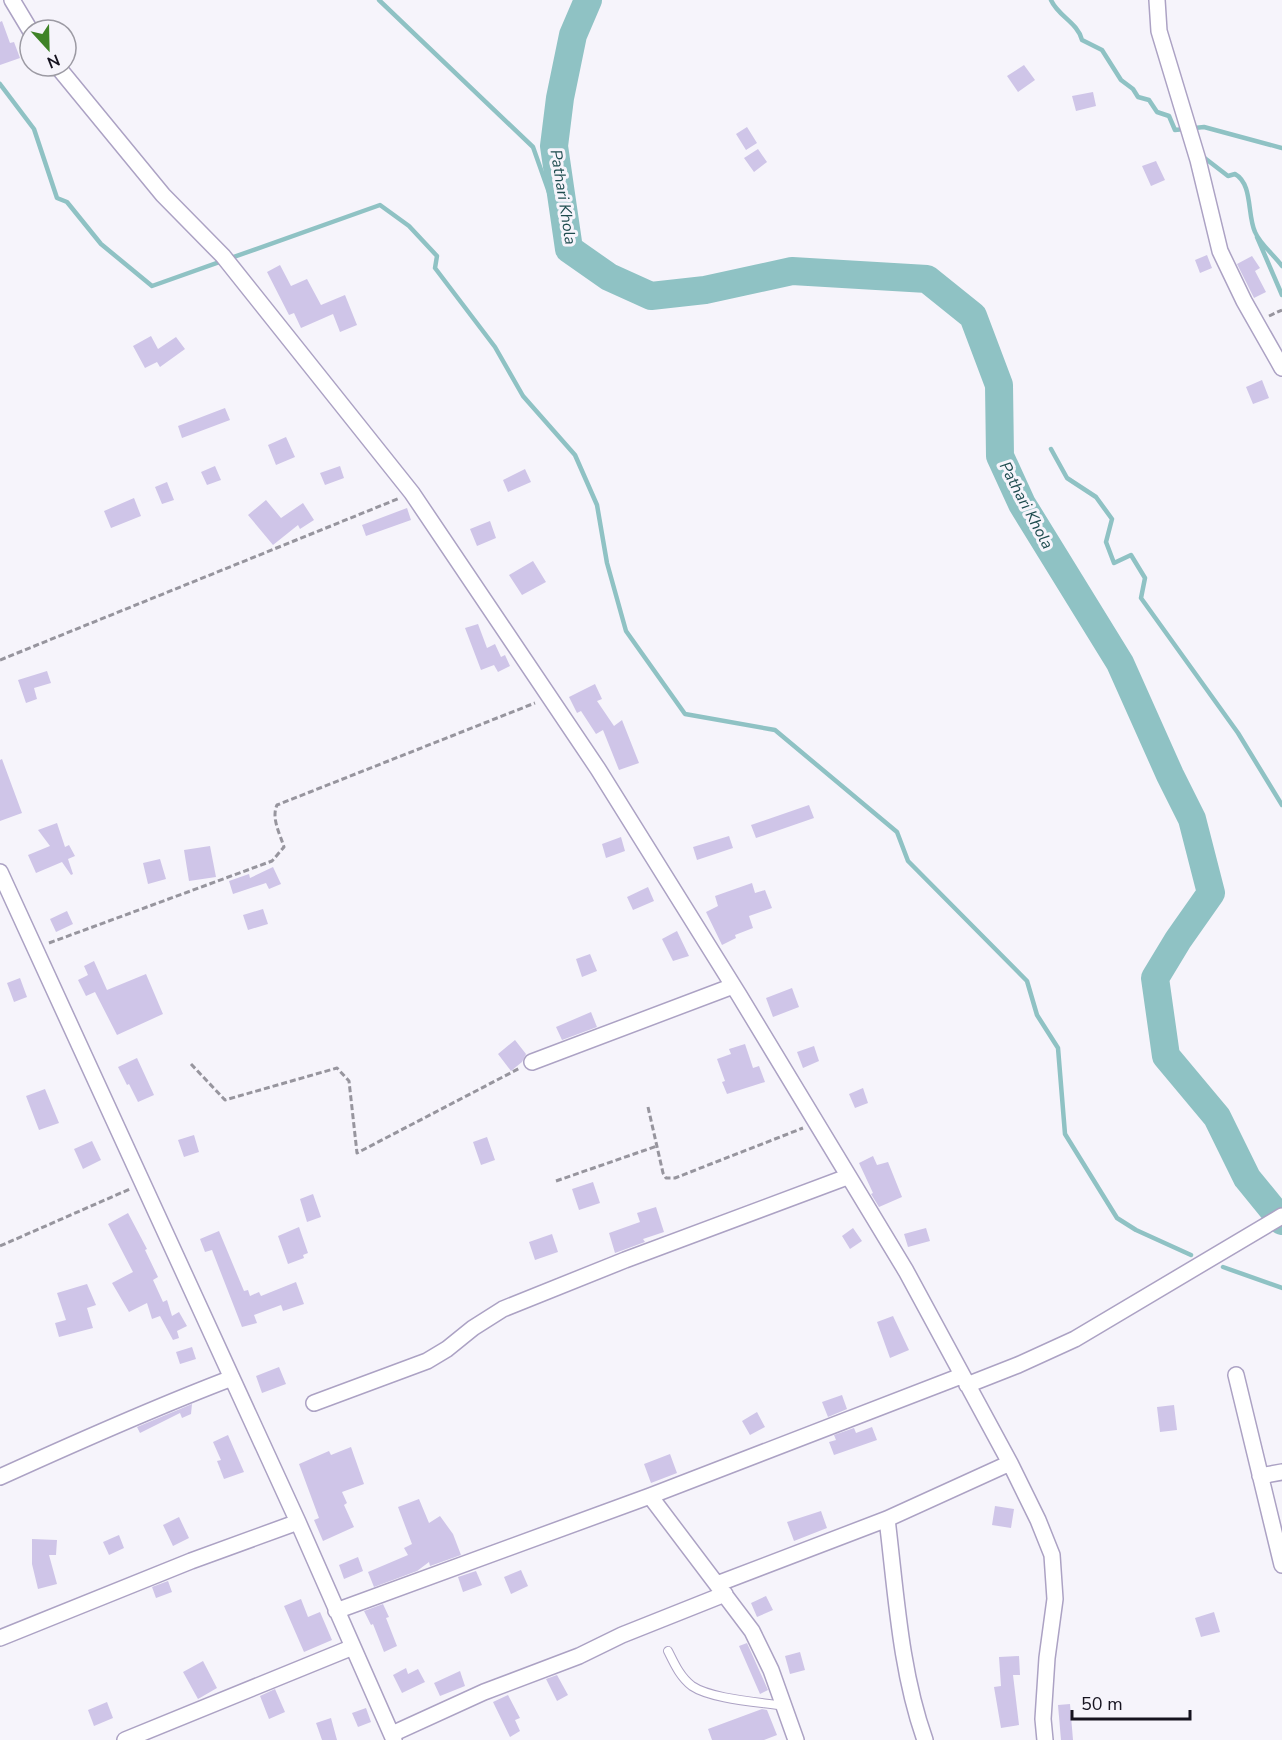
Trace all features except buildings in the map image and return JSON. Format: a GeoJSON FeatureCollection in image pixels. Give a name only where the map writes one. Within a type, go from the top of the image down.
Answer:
{"type":"FeatureCollection","features":[{"type":"Feature","properties":{"kind":"street"},"geometry":{"type":"LineString","coordinates":[[12,0],[23,18]]}},
{"type":"Feature","properties":{"kind":"street"},"geometry":{"type":"LineString","coordinates":[[1157,0],[1159,31],[1198,160],[1220,251],[1244,301],[1282,368]]}},
{"type":"Feature","properties":{"kind":"street"},"geometry":{"type":"LineString","coordinates":[[67,78],[163,195],[223,256],[412,493],[551,697],[733,986],[906,1271],[1010,1463],[1052,1555],[1055,1599],[1046,1670],[1043,1719],[1045,1740]]}},
{"type":"Feature","properties":{"kind":"street"},"geometry":{"type":"LineString","coordinates":[[0,872],[298,1522],[393,1737],[484,1692],[579,1656],[721,1589],[887,1519],[1010,1463]]}},
{"type":"Feature","properties":{"kind":"street"},"geometry":{"type":"LineString","coordinates":[[532,1062],[733,986]]}},
{"type":"Feature","properties":{"kind":"street"},"geometry":{"type":"LineString","coordinates":[[314,1403],[427,1361],[503,1309],[625,1260],[848,1177]]}},
{"type":"Feature","properties":{"kind":"street"},"geometry":{"type":"LineString","coordinates":[[336,1611],[964,1380],[1018,1365],[1075,1339],[1282,1215]]}},
{"type":"Feature","properties":{"kind":"street"},"geometry":{"type":"LineString","coordinates":[[1236,1375],[1282,1565]]}},
{"type":"Feature","properties":{"kind":"street"},"geometry":{"type":"LineString","coordinates":[[0,1477],[97,1433],[232,1378]]}},
{"type":"Feature","properties":{"kind":"street"},"geometry":{"type":"LineString","coordinates":[[1260,1476],[1282,1472]]}},
{"type":"Feature","properties":{"kind":"street"},"geometry":{"type":"LineString","coordinates":[[650,1496],[752,1631],[771,1670],[796,1740]]}},
{"type":"Feature","properties":{"kind":"street"},"geometry":{"type":"LineString","coordinates":[[887,1519],[904,1657],[926,1740]]}},
{"type":"Feature","properties":{"kind":"street"},"geometry":{"type":"LineString","coordinates":[[0,1638],[191,1561],[298,1522]]}},
{"type":"Feature","properties":{"kind":"street"},"geometry":{"type":"LineString","coordinates":[[125,1740],[353,1647]]}},
{"type":"Feature","properties":{"kind":"lane"},"geometry":{"type":"LineString","coordinates":[[668,1651],[680,1675],[692,1686],[713,1695],[785,1706]]}},
{"type":"Feature","properties":{"kind":"path"},"geometry":{"type":"LineString","coordinates":[[0,660],[412,493]]}},
{"type":"Feature","properties":{"kind":"path"},"geometry":{"type":"LineString","coordinates":[[35,948],[272,861],[284,847],[275,821],[274,812],[277,805],[551,697]]}},
{"type":"Feature","properties":{"kind":"path"},"geometry":{"type":"LineString","coordinates":[[191,1064],[225,1100],[337,1068],[349,1081],[357,1153],[532,1062]]}},
{"type":"Feature","properties":{"kind":"path"},"geometry":{"type":"LineString","coordinates":[[648,1107],[666,1178],[675,1178],[790,1135],[815,1122]]}},
{"type":"Feature","properties":{"kind":"path"},"geometry":{"type":"LineString","coordinates":[[556,1182],[657,1146]]}},
{"type":"Feature","properties":{"kind":"path"},"geometry":{"type":"LineString","coordinates":[[0,1246],[142,1183]]}},
{"type":"Feature","properties":{"kind":"waterway"},"geometry":{"type":"LineString","coordinates":[[379,0],[533,147],[569,249]]}},
{"type":"Feature","properties":{"kind":"waterway","name":"Pathari Khola"},"geometry":{"type":"LineString","coordinates":[[588,0],[573,35],[560,98],[554,146],[569,249],[609,277],[651,296],[705,290],[792,271],[927,279],[973,316],[999,385],[1000,456],[1022,504],[1120,663],[1192,819],[1211,893],[1155,978],[1166,1056],[1217,1117],[1247,1178],[1282,1221]]}},
{"type":"Feature","properties":{"kind":"waterway"},"geometry":{"type":"LineString","coordinates":[[1051,0],[1058,11],[1080,34],[1082,40],[1102,50],[1121,80],[1133,89],[1138,97],[1149,100],[1157,112],[1169,116],[1175,130],[1204,127],[1282,148]]}},
{"type":"Feature","properties":{"kind":"waterway"},"geometry":{"type":"LineString","coordinates":[[0,84],[34,129],[57,198],[67,202],[101,244],[152,286],[380,205],[409,226],[437,256],[435,268],[495,347],[523,396],[575,455],[597,505],[607,563],[626,631],[685,714],[775,730],[897,832],[908,861],[1027,981],[1037,1015],[1058,1048],[1065,1134],[1117,1218],[1136,1230],[1191,1255]]}},
{"type":"Feature","properties":{"kind":"waterway"},"geometry":{"type":"LineString","coordinates":[[1202,156],[1228,176],[1235,174],[1241,179],[1247,192],[1255,232],[1282,266]]}},
{"type":"Feature","properties":{"kind":"waterway"},"geometry":{"type":"LineString","coordinates":[[1257,237],[1282,295]]}},
{"type":"Feature","properties":{"kind":"waterway"},"geometry":{"type":"LineString","coordinates":[[1051,449],[1067,478],[1096,497],[1112,519],[1106,542],[1114,563],[1131,555],[1145,578],[1141,598],[1238,733],[1282,805]]}},
{"type":"Feature","properties":{"kind":"waterway"},"geometry":{"type":"LineString","coordinates":[[1223,1267],[1282,1288]]}}]}
